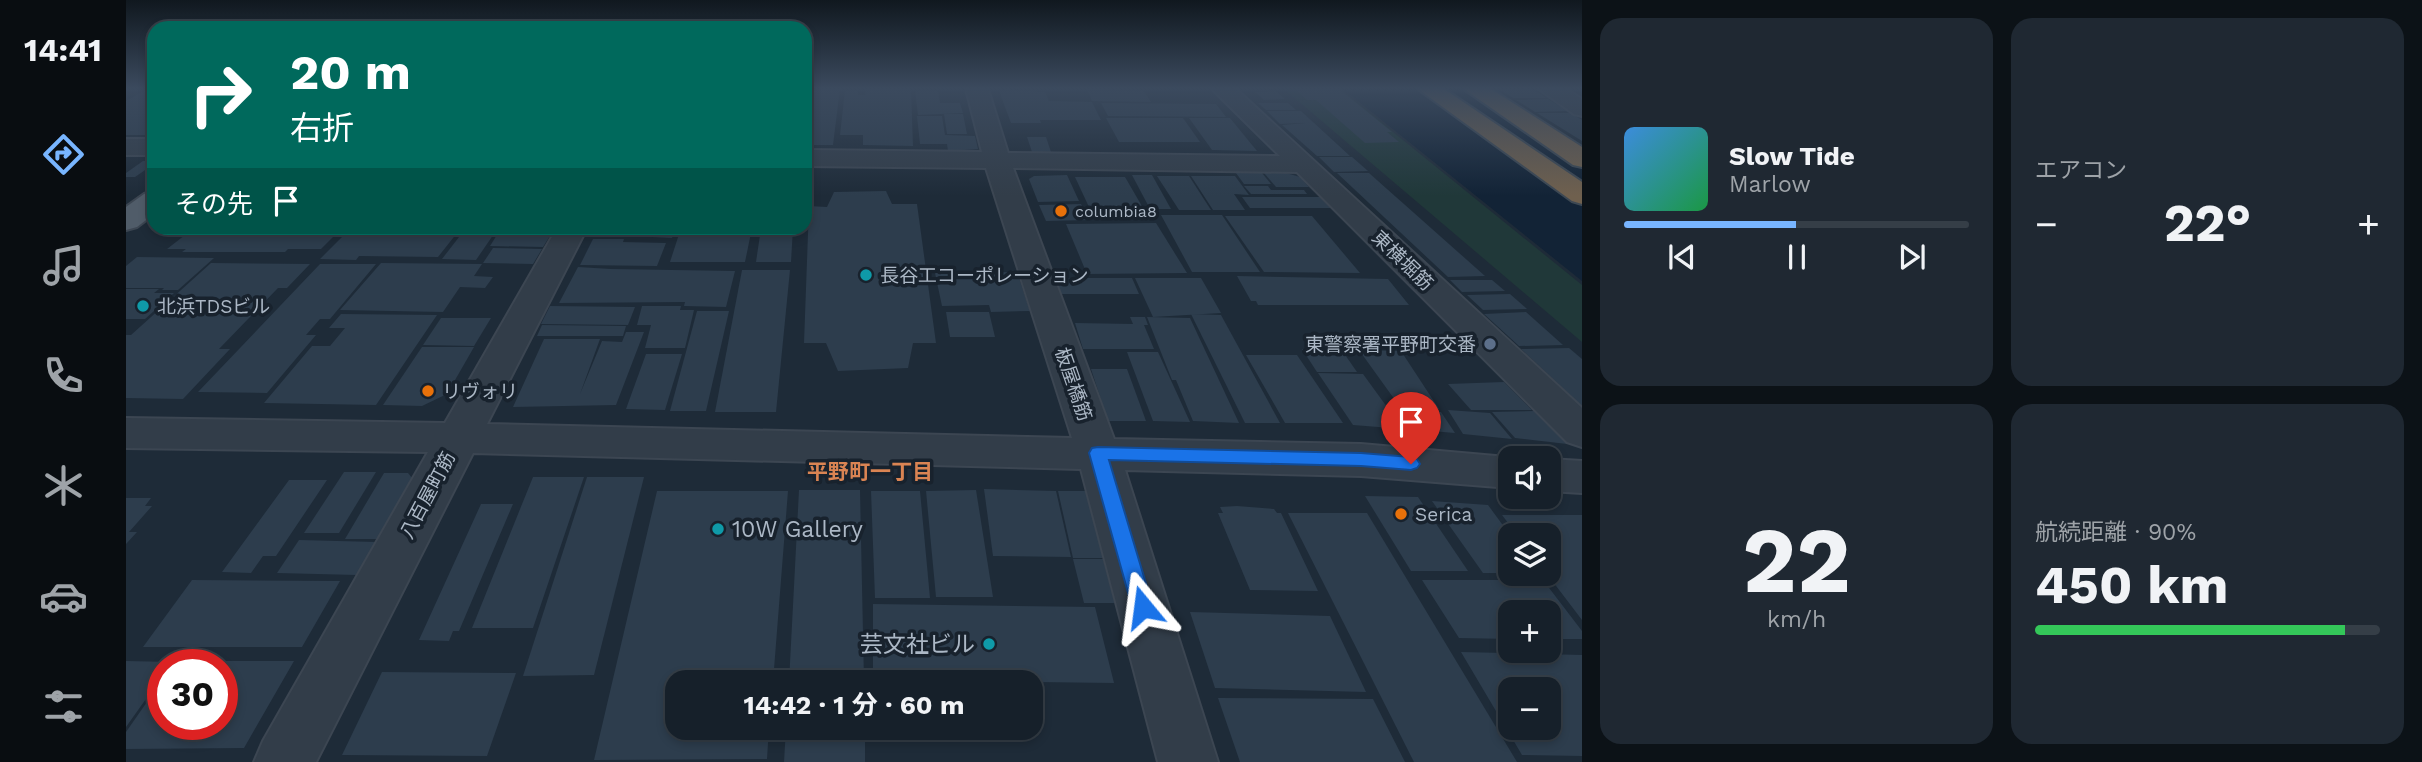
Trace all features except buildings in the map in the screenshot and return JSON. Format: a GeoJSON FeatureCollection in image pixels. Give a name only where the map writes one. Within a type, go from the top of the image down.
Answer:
{"type":"FeatureCollection","features":[{"type":"Feature","properties":{"kind":"highway"},"geometry":{"type":"LineString","coordinates":[[1480,125],[1582,195]]}},
{"type":"Feature","properties":{"kind":"highway"},"geometry":{"type":"LineString","coordinates":[[1529,125],[1582,159]]}},
{"type":"Feature","properties":{"kind":"main road"},"geometry":{"type":"LineString","coordinates":[[126,221],[147,206]]}},
{"type":"Feature","properties":{"kind":"street","name":"板屋橋筋"},"geometry":{"type":"LineString","coordinates":[[987,125],[1098,453],[1188,762]]}},
{"type":"Feature","properties":{"kind":"street","name":"東横堀筋"},"geometry":{"type":"LineString","coordinates":[[1261,125],[1582,432]]}},
{"type":"Feature","properties":{"kind":"street"},"geometry":{"type":"LineString","coordinates":[[126,147],[147,147]]}},
{"type":"Feature","properties":{"kind":"street"},"geometry":{"type":"LineString","coordinates":[[812,158],[1304,164]]}},
{"type":"Feature","properties":{"kind":"street","name":"八百屋町筋"},"geometry":{"type":"LineString","coordinates":[[284,762],[568,235]]}},
{"type":"Feature","properties":{"kind":"street"},"geometry":{"type":"LineString","coordinates":[[126,433],[458,438],[1361,460],[1498,471]]}},
{"type":"Feature","properties":{"kind":"street"},"geometry":{"type":"LineString","coordinates":[[1561,476],[1582,477]]}},
{"type":"Feature","properties":{"kind":"green space"},"geometry":{"type":"Polygon","coordinates":[[[1326,125],[1384,125],[1582,285],[1582,342],[1326,125]]]}},
{"type":"Feature","properties":{"kind":"water"},"geometry":{"type":"Polygon","coordinates":[[[1387,125],[1547,125],[1582,147],[1582,281],[1387,125]]]}},
{"type":"Feature","properties":{"kind":"place","name":"columbia8"},"geometry":{"type":"Point","coordinates":[1061,211]}},
{"type":"Feature","properties":{"kind":"place","name":"長谷工コーポレーション"},"geometry":{"type":"Point","coordinates":[866,275]}},
{"type":"Feature","properties":{"kind":"place","name":"北浜TDSビル"},"geometry":{"type":"Point","coordinates":[143,306]}},
{"type":"Feature","properties":{"kind":"place","name":"東警察署平野町交番"},"geometry":{"type":"Point","coordinates":[1490,344]}},
{"type":"Feature","properties":{"kind":"place","name":"リヴォリ"},"geometry":{"type":"Point","coordinates":[428,391]}},
{"type":"Feature","properties":{"kind":"place","name":"Serica"},"geometry":{"type":"Point","coordinates":[1401,514]}},
{"type":"Feature","properties":{"kind":"place","name":"10W Gallery"},"geometry":{"type":"Point","coordinates":[718,529]}},
{"type":"Feature","properties":{"kind":"place","name":"芸文社ビル"},"geometry":{"type":"Point","coordinates":[989,644]}},
{"type":"Feature","properties":{"kind":"district","name":"平野町一丁目"},"geometry":{"type":"Point","coordinates":[870,472]}},
{"type":"Feature","properties":{"kind":"route"},"geometry":{"type":"LineString","coordinates":[[1143,607],[1098,453],[1361,460],[1411,464]]}}]}
